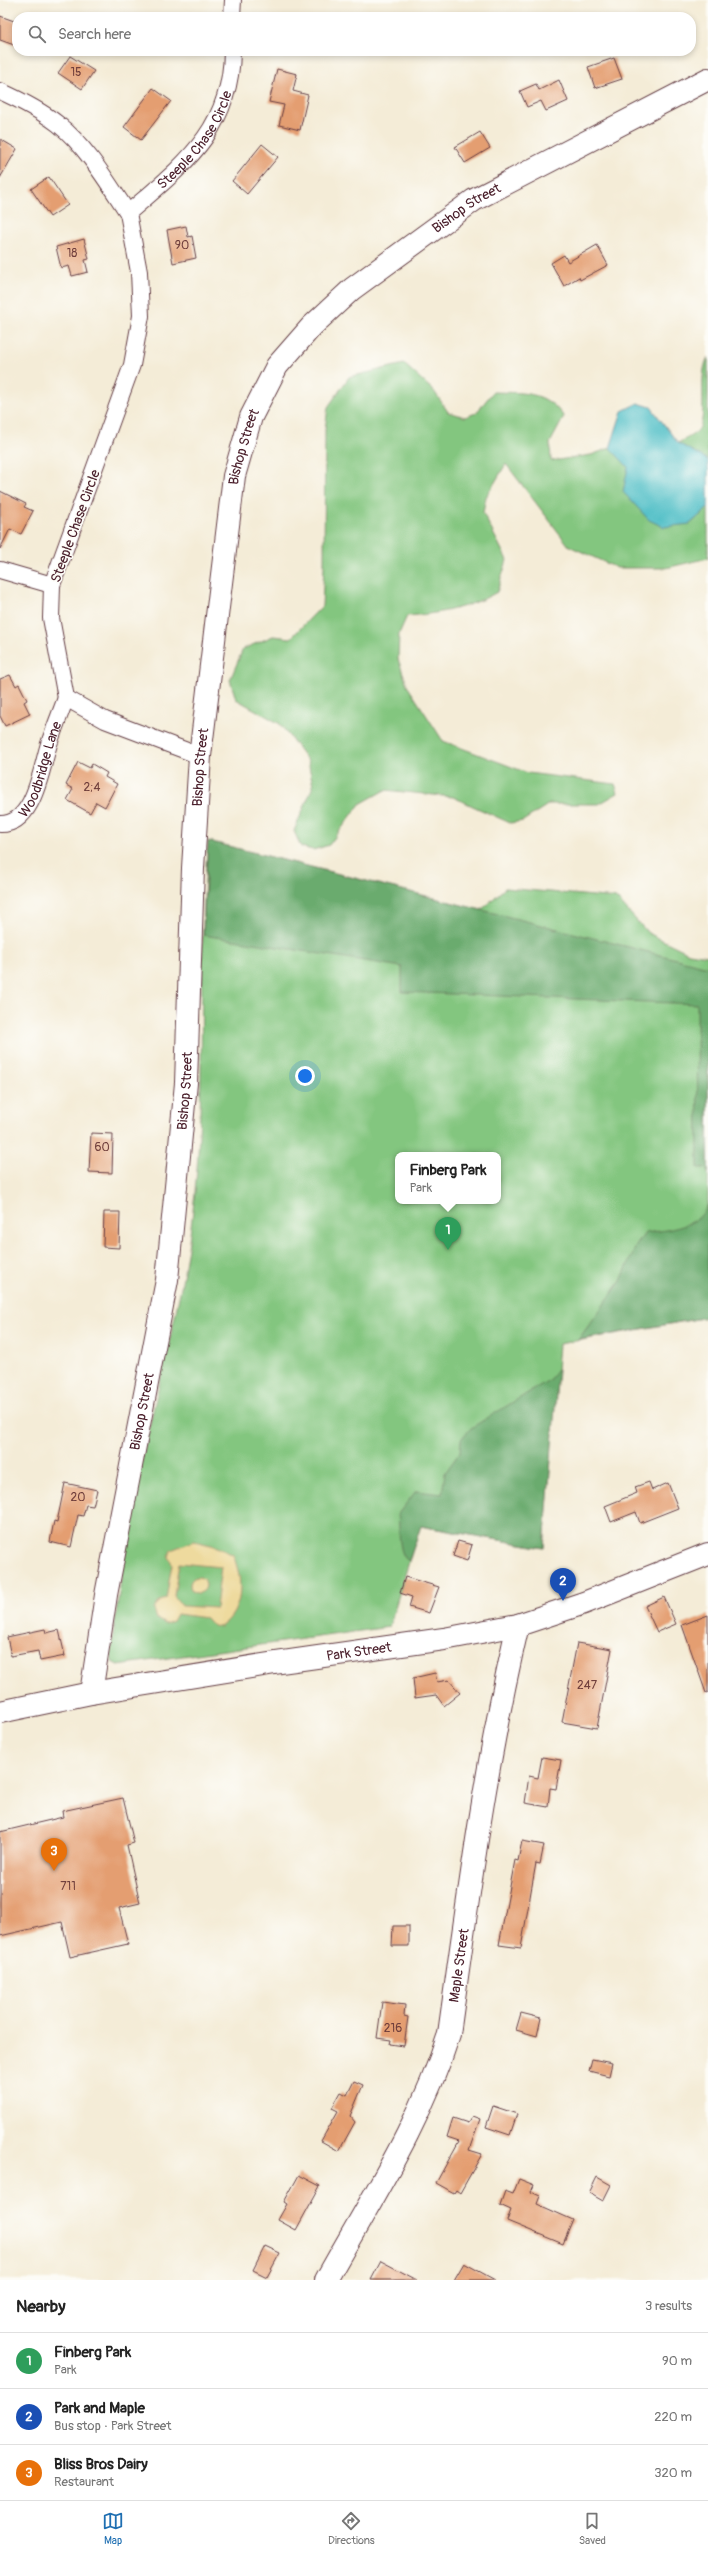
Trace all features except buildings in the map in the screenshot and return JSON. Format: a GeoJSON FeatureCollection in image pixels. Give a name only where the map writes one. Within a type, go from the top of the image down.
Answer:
{"type":"FeatureCollection","features":[{"type":"Feature","properties":{"kind":"street"},"geometry":{"type":"LineString","coordinates":[[232,12],[233,0]]}},
{"type":"Feature","properties":{"kind":"street","name":"Steeple Chase Circle"},"geometry":{"type":"LineString","coordinates":[[128,213],[186,162],[206,139],[224,100],[231,56]]}},
{"type":"Feature","properties":{"kind":"street","name":"Bishop Street"},"geometry":{"type":"LineString","coordinates":[[91,1693],[106,1594],[167,1280],[186,1082],[193,868],[200,756],[234,476],[251,416],[277,366],[312,326],[352,289],[474,200],[708,79]]}},
{"type":"Feature","properties":{"kind":"street","name":"Steeple Chase Circle"},"geometry":{"type":"LineString","coordinates":[[0,91],[28,104],[59,125],[95,164],[128,213],[139,272],[140,316],[132,365],[52,585],[51,618],[66,698]]}},
{"type":"Feature","properties":{"kind":"street"},"geometry":{"type":"LineString","coordinates":[[0,570],[52,585]]}},
{"type":"Feature","properties":{"kind":"street"},"geometry":{"type":"LineString","coordinates":[[66,698],[105,720],[200,756]]}},
{"type":"Feature","properties":{"kind":"street","name":"Woodbridge Lane"},"geometry":{"type":"LineString","coordinates":[[0,824],[9,824],[23,813],[34,796],[49,744],[66,698]]}},
{"type":"Feature","properties":{"kind":"street","name":"Park Street"},"geometry":{"type":"LineString","coordinates":[[0,1712],[91,1693],[274,1663],[444,1639],[518,1626],[584,1603],[708,1554]]}},
{"type":"Feature","properties":{"kind":"street","name":"Maple Street"},"geometry":{"type":"LineString","coordinates":[[326,2280],[416,2120],[436,2075],[449,2034],[493,1750],[518,1626]]}},
{"type":"Feature","properties":{"kind":"green space"},"geometry":{"type":"Polygon","coordinates":[[[708,357],[708,460],[678,443],[697,431],[702,422],[703,375],[708,357]]]}},
{"type":"Feature","properties":{"kind":"green space"},"geometry":{"type":"Polygon","coordinates":[[[404,364],[434,391],[448,412],[465,417],[476,413],[493,392],[524,393],[541,397],[549,402],[557,408],[564,417],[550,443],[551,461],[591,455],[610,448],[690,524],[708,508],[708,558],[666,568],[617,568],[569,546],[506,464],[486,497],[483,513],[507,560],[497,592],[487,598],[454,609],[430,614],[407,616],[399,634],[398,659],[408,687],[443,741],[528,773],[615,784],[618,793],[599,804],[549,804],[523,821],[510,823],[453,797],[385,790],[360,804],[329,845],[313,850],[301,847],[294,831],[313,786],[308,761],[280,724],[236,699],[230,680],[243,649],[273,636],[291,638],[322,606],[324,566],[325,429],[328,407],[349,377],[404,364]]]}},
{"type":"Feature","properties":{"kind":"green space"},"geometry":{"type":"Polygon","coordinates":[[[208,841],[481,910],[505,888],[616,898],[648,933],[689,953],[708,956],[708,1317],[559,1344],[544,1548],[420,1526],[389,1627],[118,1665],[112,1662],[111,1652],[128,1538],[140,1469],[176,1314],[188,1251],[192,1219],[200,1124],[203,936],[208,841]]]}},
{"type":"Feature","properties":{"kind":"green space"},"geometry":{"type":"Polygon","coordinates":[[[208,841],[708,967],[708,1173],[706,1168],[698,1168],[697,1004],[402,992],[402,967],[203,935],[208,841]]]}},
{"type":"Feature","properties":{"kind":"green space"},"geometry":{"type":"Polygon","coordinates":[[[708,1202],[708,1317],[578,1340],[621,1281],[636,1246],[645,1233],[672,1229],[691,1222],[705,1211],[708,1202]]]}},
{"type":"Feature","properties":{"kind":"green space"},"geometry":{"type":"Polygon","coordinates":[[[558,1369],[544,1548],[421,1526],[409,1561],[405,1558],[401,1547],[398,1514],[416,1491],[442,1494],[445,1473],[460,1452],[461,1439],[471,1428],[549,1380],[558,1369]]]}},
{"type":"Feature","properties":{"kind":"sand"},"geometry":{"type":"Polygon","coordinates":[[[194,1541],[215,1546],[233,1555],[239,1574],[240,1594],[234,1612],[220,1627],[213,1626],[206,1618],[177,1614],[173,1621],[165,1624],[157,1619],[154,1609],[160,1601],[166,1599],[172,1564],[169,1557],[171,1550],[194,1541]],[[179,1563],[174,1596],[182,1606],[216,1608],[221,1567],[179,1563]]]}},
{"type":"Feature","properties":{"kind":"sand"},"geometry":{"type":"Polygon","coordinates":[[[195,1577],[201,1577],[206,1582],[204,1591],[201,1593],[195,1593],[190,1588],[190,1582],[195,1577]]]}},
{"type":"Feature","properties":{"kind":"water"},"geometry":{"type":"Polygon","coordinates":[[[638,403],[651,407],[678,443],[708,460],[708,508],[690,524],[664,527],[649,520],[623,492],[628,467],[610,448],[622,411],[638,403]]]}},
{"type":"Feature","properties":{"kind":"place","name":"Finberg Park"},"geometry":{"type":"Point","coordinates":[448,1250]}},
{"type":"Feature","properties":{"kind":"place","name":"Park and Maple"},"geometry":{"type":"Point","coordinates":[563,1601]}},
{"type":"Feature","properties":{"kind":"place","name":"Bliss Bros Dairy"},"geometry":{"type":"Point","coordinates":[54,1871]}}]}
